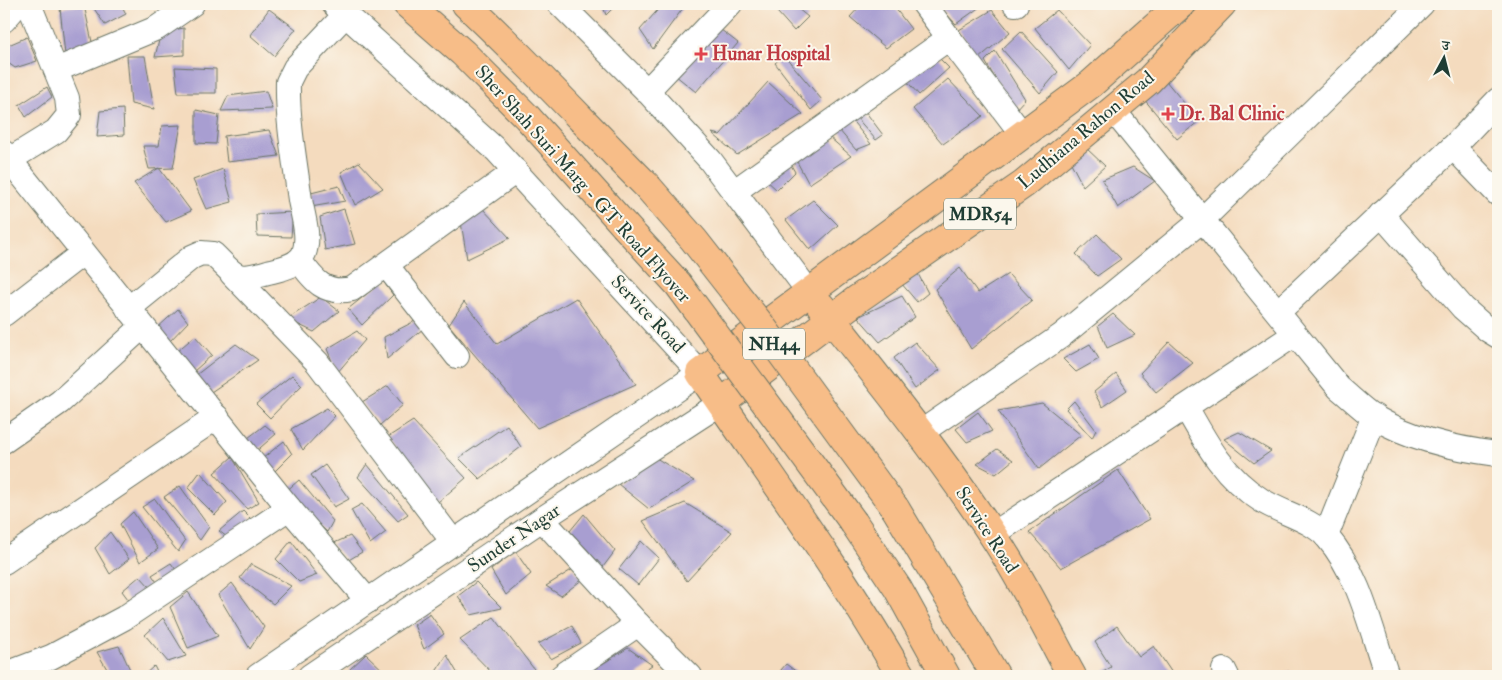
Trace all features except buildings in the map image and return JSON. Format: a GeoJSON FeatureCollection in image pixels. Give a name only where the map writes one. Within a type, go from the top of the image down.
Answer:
{"type":"FeatureCollection","features":[{"type":"Feature","properties":{"kind":"main road","name":"Sher Shah Suri Marg - GT Road Flyover"},"geometry":{"type":"LineString","coordinates":[[407,4],[464,53],[527,117],[678,284],[854,523],[898,589],[946,676]]}},
{"type":"Feature","properties":{"kind":"main road","name":"Sher Shah Suri Marg - GT Road Flyover"},"geometry":{"type":"LineString","coordinates":[[466,4],[523,58],[585,125],[646,186],[694,240],[763,328],[895,508],[996,676]]}},
{"type":"Feature","properties":{"kind":"main road","name":"Ludhiana Rahon Road"},"geometry":{"type":"LineString","coordinates":[[700,373],[1091,84],[1181,4]]}},
{"type":"Feature","properties":{"kind":"main road","name":"Ludhiana Rahon Road"},"geometry":{"type":"LineString","coordinates":[[721,403],[831,319],[1024,184],[1148,81],[1222,4]]}},
{"type":"Feature","properties":{"kind":"main road","name":"Service Road"},"geometry":{"type":"LineString","coordinates":[[809,292],[920,433],[992,535],[1033,603],[1072,676]]}},
{"type":"Feature","properties":{"kind":"main road","name":"Service Road"},"geometry":{"type":"LineString","coordinates":[[700,373],[823,550],[871,623],[901,676]]}},
{"type":"Feature","properties":{"kind":"street"},"geometry":{"type":"LineString","coordinates":[[56,70],[157,28],[192,4]]}},
{"type":"Feature","properties":{"kind":"street","name":"Service Road"},"geometry":{"type":"LineString","coordinates":[[560,4],[647,91],[710,160],[809,292]]}},
{"type":"Feature","properties":{"kind":"street"},"geometry":{"type":"LineString","coordinates":[[647,91],[730,4]]}},
{"type":"Feature","properties":{"kind":"street"},"geometry":{"type":"LineString","coordinates":[[924,4],[1022,134]]}},
{"type":"Feature","properties":{"kind":"street"},"geometry":{"type":"LineString","coordinates":[[920,433],[1061,336],[1201,221],[1422,4]]}},
{"type":"Feature","properties":{"kind":"street"},"geometry":{"type":"LineString","coordinates":[[232,274],[253,277],[300,260],[304,253],[306,237],[300,199],[288,82],[294,68],[340,9]]}},
{"type":"Feature","properties":{"kind":"street","name":"Service Road"},"geometry":{"type":"LineString","coordinates":[[340,9],[472,127],[516,171],[700,373]]}},
{"type":"Feature","properties":{"kind":"street"},"geometry":{"type":"LineString","coordinates":[[13,10],[56,70],[69,107],[66,122],[56,131],[6,157],[289,508],[368,601]]}},
{"type":"Feature","properties":{"kind":"street"},"geometry":{"type":"LineString","coordinates":[[735,191],[949,38]]}},
{"type":"Feature","properties":{"kind":"street"},"geometry":{"type":"LineString","coordinates":[[1278,312],[1453,147],[1498,100]]}},
{"type":"Feature","properties":{"kind":"street"},"geometry":{"type":"LineString","coordinates":[[1112,110],[1339,388],[1374,416],[1403,430],[1460,449],[1498,454]]}},
{"type":"Feature","properties":{"kind":"street"},"geometry":{"type":"LineString","coordinates":[[1453,147],[1498,194]]}},
{"type":"Feature","properties":{"kind":"street"},"geometry":{"type":"LineString","coordinates":[[300,260],[319,284],[340,292],[352,289],[387,266],[516,171]]}},
{"type":"Feature","properties":{"kind":"street"},"geometry":{"type":"LineString","coordinates":[[1381,214],[1463,308],[1488,330],[1498,336]]}},
{"type":"Feature","properties":{"kind":"street"},"geometry":{"type":"LineString","coordinates":[[4,314],[83,253]]}},
{"type":"Feature","properties":{"kind":"street"},"geometry":{"type":"LineString","coordinates":[[4,441],[60,402],[192,257],[201,253],[213,254],[317,362],[454,543]]}},
{"type":"Feature","properties":{"kind":"street"},"geometry":{"type":"LineString","coordinates":[[387,266],[457,356]]}},
{"type":"Feature","properties":{"kind":"street"},"geometry":{"type":"LineString","coordinates":[[992,535],[1294,334]]}},
{"type":"Feature","properties":{"kind":"street"},"geometry":{"type":"LineString","coordinates":[[258,676],[700,373]]}},
{"type":"Feature","properties":{"kind":"street","name":"Sunder Nagar"},"geometry":{"type":"LineString","coordinates":[[310,676],[542,519],[721,403]]}},
{"type":"Feature","properties":{"kind":"street"},"geometry":{"type":"LineString","coordinates":[[1186,407],[1210,450],[1222,467],[1238,483],[1261,500],[1311,525],[1326,536],[1355,582],[1387,676]]}},
{"type":"Feature","properties":{"kind":"street"},"geometry":{"type":"LineString","coordinates":[[1326,536],[1374,416]]}},
{"type":"Feature","properties":{"kind":"street"},"geometry":{"type":"LineString","coordinates":[[4,562],[217,417]]}},
{"type":"Feature","properties":{"kind":"street"},"geometry":{"type":"LineString","coordinates":[[4,675],[51,657],[124,618],[289,508]]}},
{"type":"Feature","properties":{"kind":"street"},"geometry":{"type":"LineString","coordinates":[[542,519],[638,624],[690,676]]}},
{"type":"Feature","properties":{"kind":"street"},"geometry":{"type":"LineString","coordinates":[[562,676],[638,624]]}},
{"type":"Feature","properties":{"kind":"place","name":"Hunar Hospital"},"geometry":{"type":"Point","coordinates":[701,54]}},
{"type":"Feature","properties":{"kind":"place","name":"Dr. Bal Clinic"},"geometry":{"type":"Point","coordinates":[1168,114]}}]}
